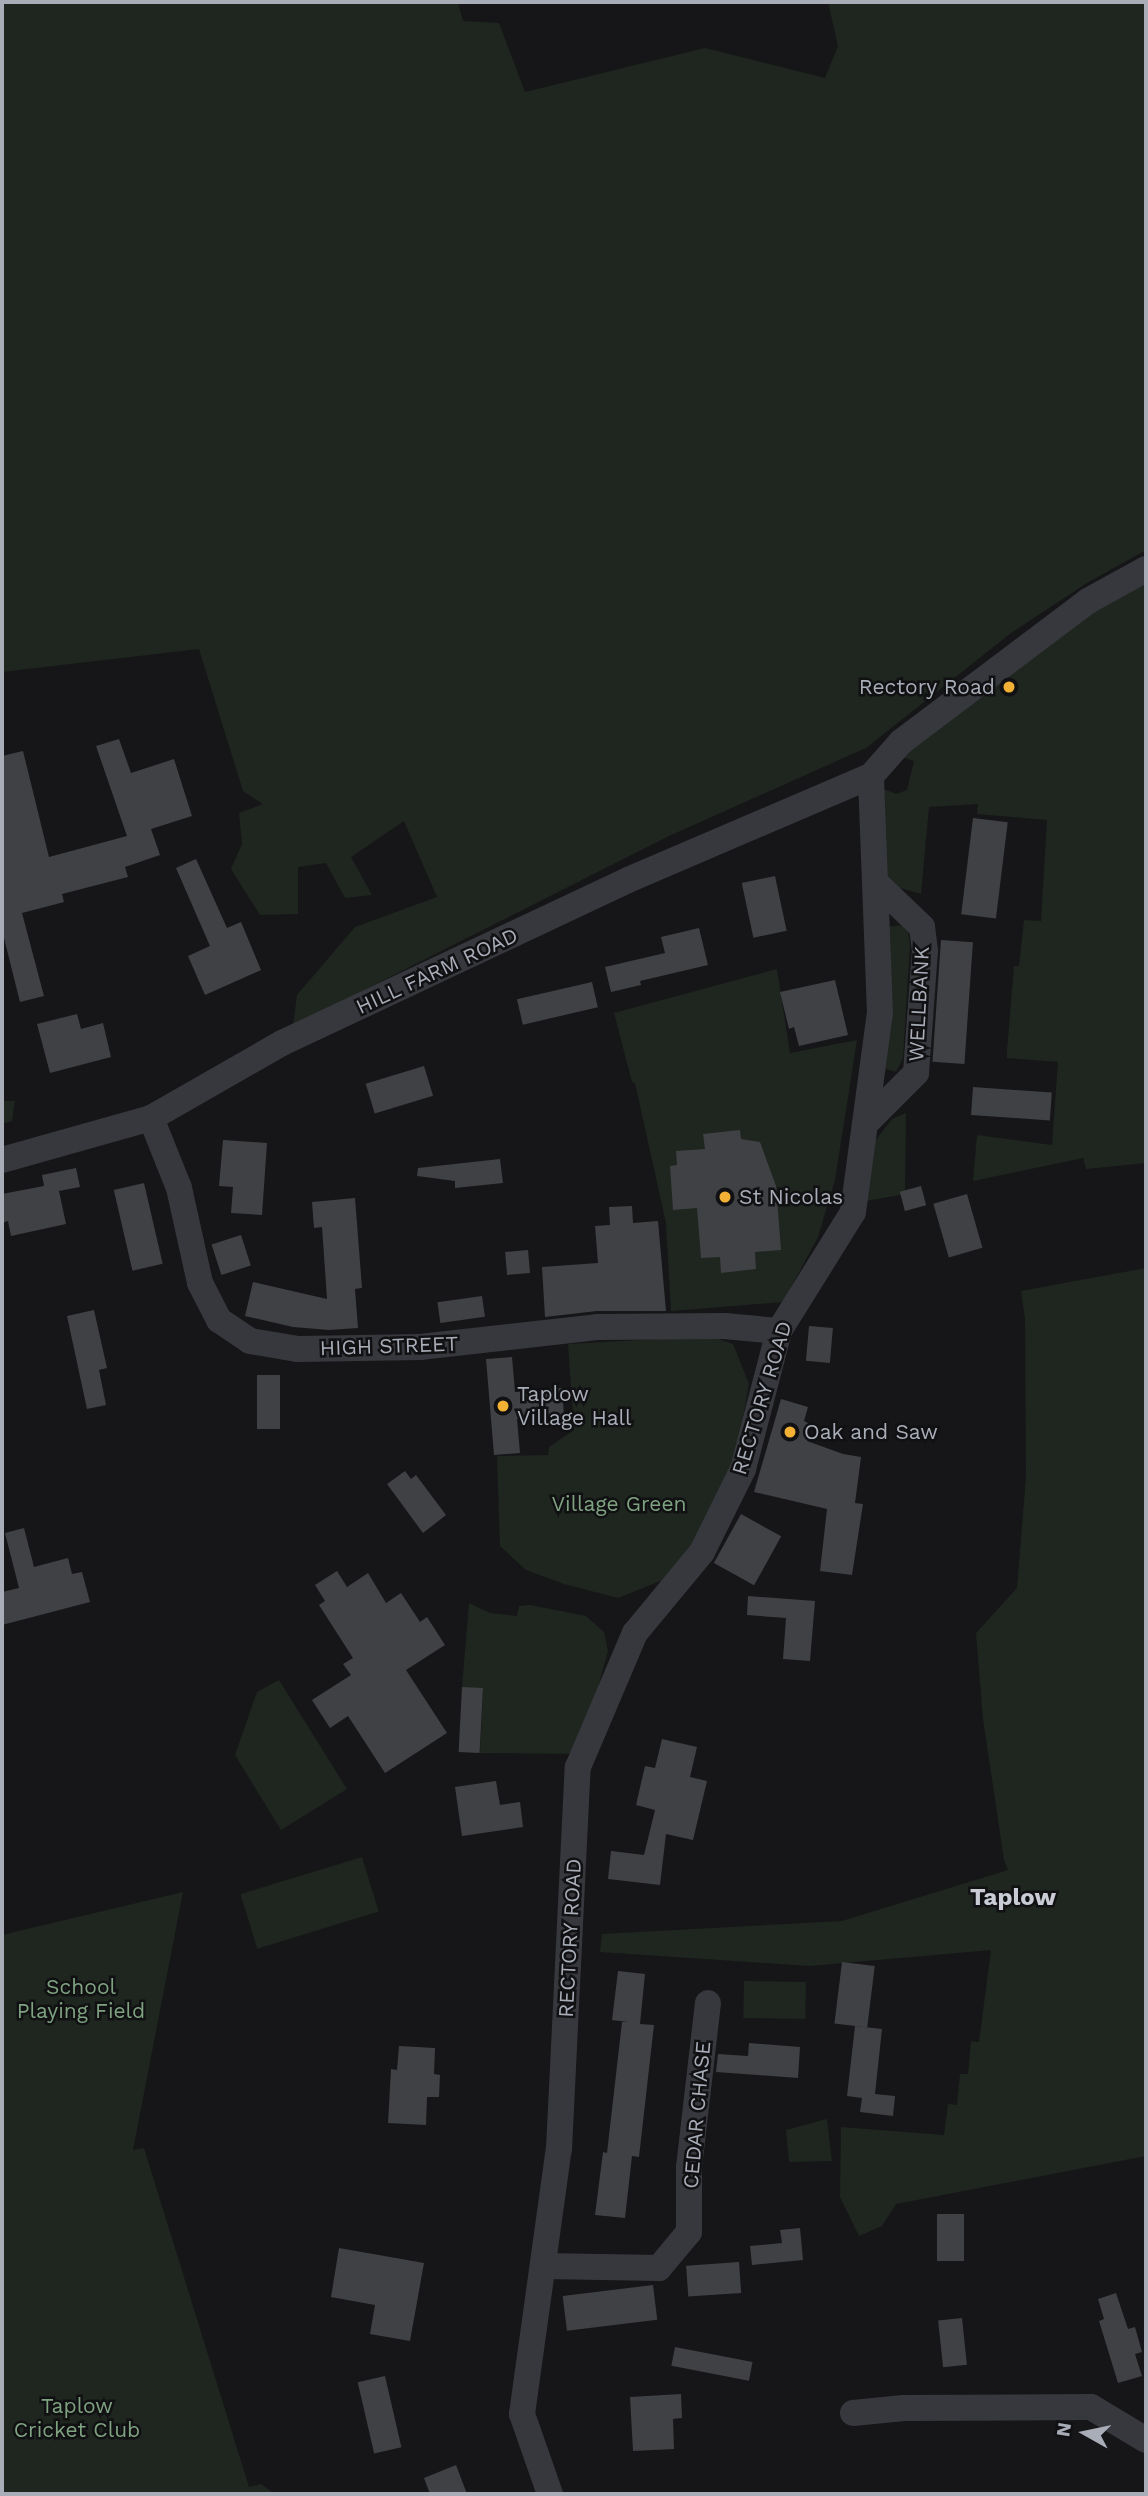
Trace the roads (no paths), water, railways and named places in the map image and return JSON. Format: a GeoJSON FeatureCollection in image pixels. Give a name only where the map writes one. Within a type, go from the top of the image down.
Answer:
{"type":"FeatureCollection","features":[{"type":"Feature","properties":{"kind":"street"},"geometry":{"type":"LineString","coordinates":[[871,776],[901,742],[1088,601],[1146,569]]}},
{"type":"Feature","properties":{"kind":"street","name":"RECTORY ROAD"},"geometry":{"type":"LineString","coordinates":[[550,2494],[522,2414],[559,2149],[578,1768],[635,1633],[702,1552],[743,1469],[779,1331],[853,1212],[880,1013],[871,776]]}},
{"type":"Feature","properties":{"kind":"street","name":"HILL FARM ROAD"},"geometry":{"type":"LineString","coordinates":[[2,1160],[151,1118],[282,1043],[628,880],[871,776]]}},
{"type":"Feature","properties":{"kind":"street","name":"WELLBANK"},"geometry":{"type":"LineString","coordinates":[[865,1124],[916,1073],[925,951],[922,927],[875,881]]}},
{"type":"Feature","properties":{"kind":"street","name":"HIGH STREET"},"geometry":{"type":"LineString","coordinates":[[151,1118],[179,1188],[200,1283],[219,1320],[250,1341],[298,1349],[419,1347],[597,1327],[724,1326],[779,1331]]}},
{"type":"Feature","properties":{"kind":"street","name":"CEDAR CHASE"},"geometry":{"type":"LineString","coordinates":[[543,2266],[659,2268],[690,2232],[689,2167],[708,2003]]}},
{"type":"Feature","properties":{"kind":"street"},"geometry":{"type":"LineString","coordinates":[[852,2413],[934,2407],[1091,2407],[1146,2440]]}},
{"type":"Feature","properties":{"kind":"place","name":"Rectory Road"},"geometry":{"type":"Point","coordinates":[1009,687]}},
{"type":"Feature","properties":{"kind":"place","name":"St Nicolas"},"geometry":{"type":"Point","coordinates":[725,1197]}},
{"type":"Feature","properties":{"kind":"place","name":"Taplow Village Hall"},"geometry":{"type":"Point","coordinates":[503,1406]}},
{"type":"Feature","properties":{"kind":"place","name":"Oak and Saw"},"geometry":{"type":"Point","coordinates":[790,1432]}},
{"type":"Feature","properties":{"kind":"district","name":"Taplow"},"geometry":{"type":"Point","coordinates":[1013,1898]}},
{"type":"Feature","properties":{"kind":"park label","name":"Village Green"},"geometry":{"type":"Point","coordinates":[619,1504]}},
{"type":"Feature","properties":{"kind":"park label","name":"School Playing Field"},"geometry":{"type":"Point","coordinates":[81,1999]}},
{"type":"Feature","properties":{"kind":"park label","name":"Taplow Cricket Club"},"geometry":{"type":"Point","coordinates":[77,2418]}}]}
